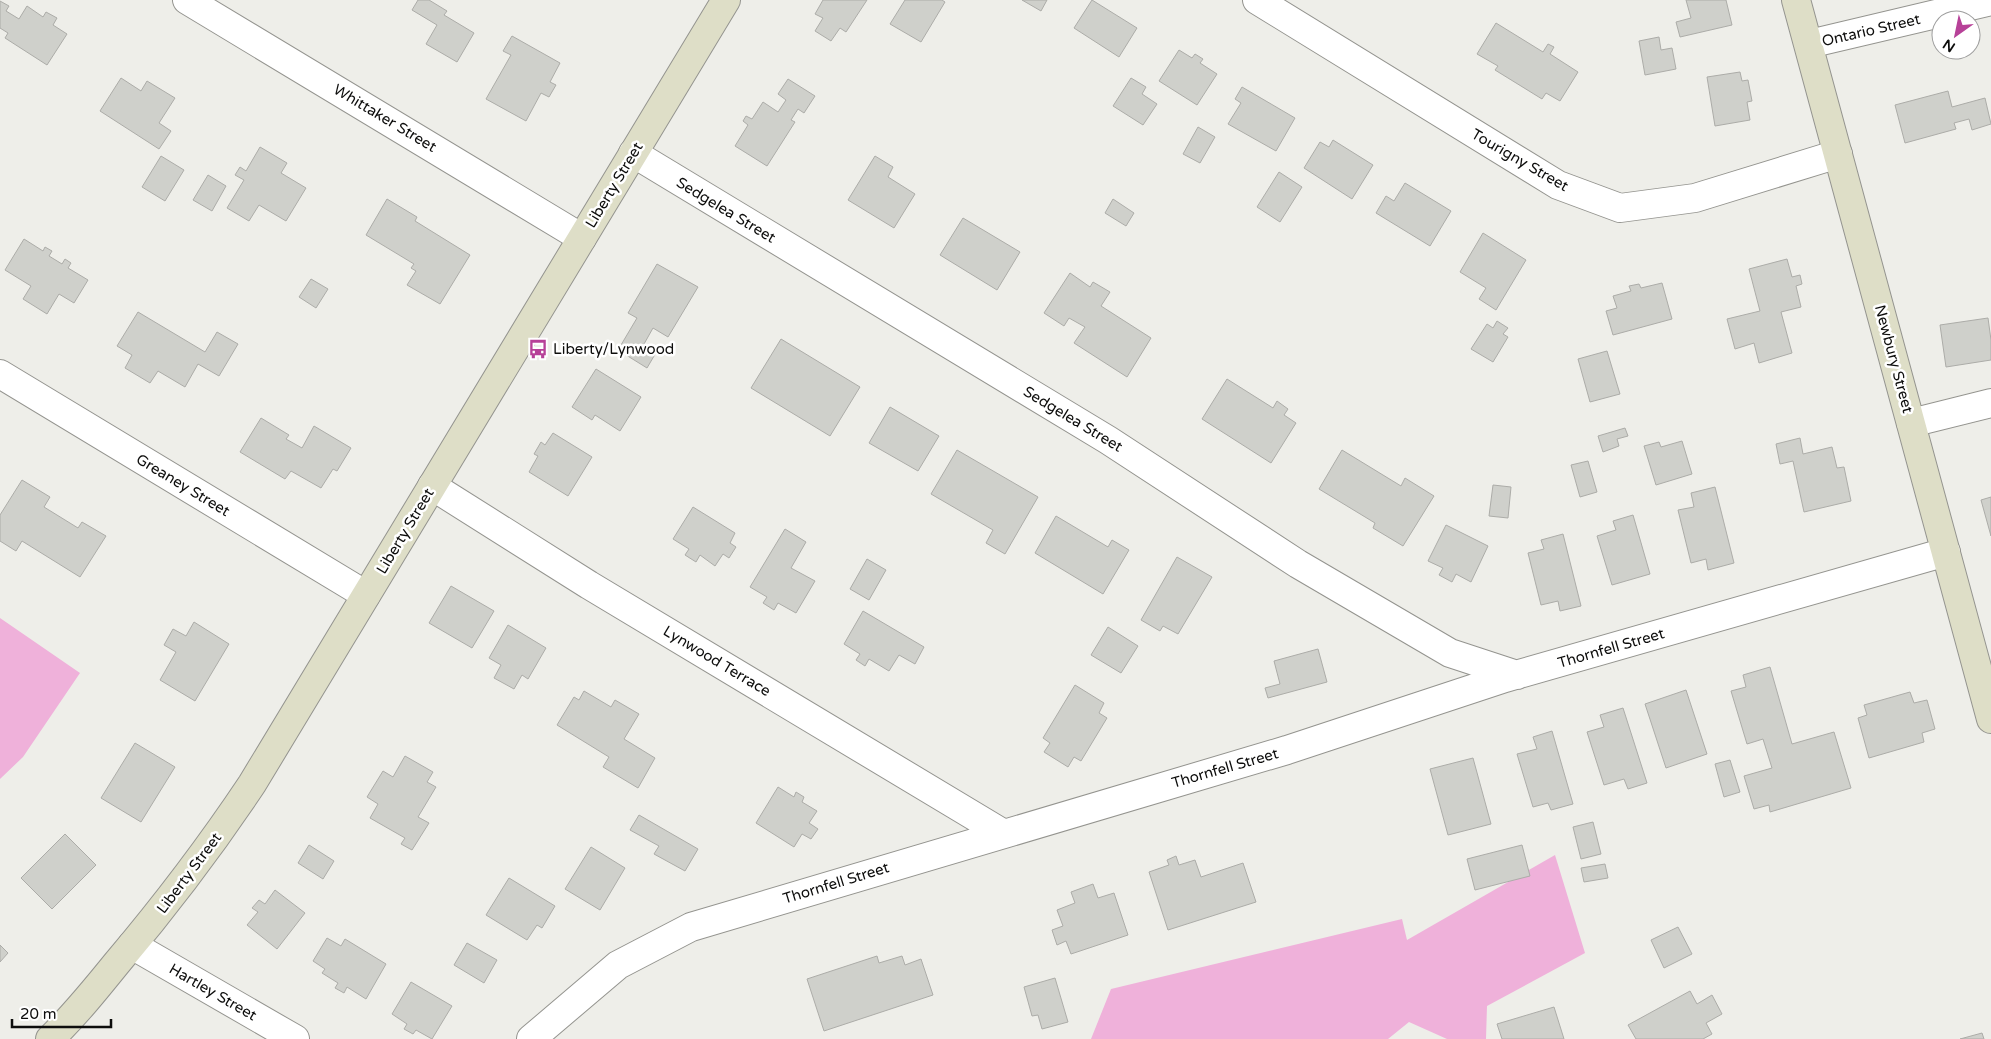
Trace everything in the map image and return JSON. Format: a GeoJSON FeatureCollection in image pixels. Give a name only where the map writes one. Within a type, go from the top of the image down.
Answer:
{"type":"FeatureCollection","features":[{"type":"Feature","properties":{"kind":"main road","name":"Liberty Street"},"geometry":{"type":"LineString","coordinates":[[50,1039],[132,945],[214,842],[252,784],[726,0]]}},
{"type":"Feature","properties":{"kind":"main road","name":"Newbury Street"},"geometry":{"type":"LineString","coordinates":[[1796,0],[1991,719]]}},
{"type":"Feature","properties":{"kind":"street","name":"Whittaker Street"},"geometry":{"type":"LineString","coordinates":[[187,0],[582,238]]}},
{"type":"Feature","properties":{"kind":"street","name":"Tourigny Street"},"geometry":{"type":"LineString","coordinates":[[1258,0],[1558,185],[1620,208],[1695,198],[1838,154]]}},
{"type":"Feature","properties":{"kind":"street","name":"Ontario Street"},"geometry":{"type":"LineString","coordinates":[[1809,44],[1991,1]]}},
{"type":"Feature","properties":{"kind":"street","name":"Sedgelea Street"},"geometry":{"type":"LineString","coordinates":[[633,153],[1108,440],[1298,564],[1450,653],[1517,674]]}},
{"type":"Feature","properties":{"kind":"street","name":"Greaney Street"},"geometry":{"type":"LineString","coordinates":[[0,374],[366,595]]}},
{"type":"Feature","properties":{"kind":"street"},"geometry":{"type":"LineString","coordinates":[[1911,423],[1991,403]]}},
{"type":"Feature","properties":{"kind":"street","name":"Lynwood Terrace"},"geometry":{"type":"LineString","coordinates":[[432,486],[589,585],[1004,834]]}},
{"type":"Feature","properties":{"kind":"street","name":"Thornfell Street"},"geometry":{"type":"LineString","coordinates":[[531,1039],[618,965],[691,927],[1287,750],[1517,674],[1946,552]]}},
{"type":"Feature","properties":{"kind":"street","name":"Hartley Street"},"geometry":{"type":"LineString","coordinates":[[132,945],[295,1039]]}},
{"type":"Feature","properties":{"kind":"shaded area"},"geometry":{"type":"Polygon","coordinates":[[[0,618],[80,673],[23,757],[0,779],[0,618]]]}},
{"type":"Feature","properties":{"kind":"shaded area"},"geometry":{"type":"Polygon","coordinates":[[[1555,855],[1585,953],[1487,1006],[1486,1039],[1447,1039],[1409,1022],[1388,1039],[1091,1039],[1111,989],[1402,919],[1407,940],[1555,855]]]}},
{"type":"Feature","properties":{"kind":"building"},"geometry":{"type":"Polygon","coordinates":[[[418,0],[429,0],[447,11],[444,15],[474,33],[457,62],[426,44],[437,25],[412,10],[418,0]]]}},
{"type":"Feature","properties":{"kind":"building"},"geometry":{"type":"Polygon","coordinates":[[[823,0],[867,0],[846,32],[840,28],[831,41],[815,31],[823,18],[815,14],[823,0]]]}},
{"type":"Feature","properties":{"kind":"building"},"geometry":{"type":"Polygon","coordinates":[[[905,0],[942,0],[945,2],[921,42],[890,24],[905,0]]]}},
{"type":"Feature","properties":{"kind":"building"},"geometry":{"type":"Polygon","coordinates":[[[1022,0],[1047,0],[1041,11],[1022,0]]]}},
{"type":"Feature","properties":{"kind":"building"},"geometry":{"type":"Polygon","coordinates":[[[1092,0],[1137,28],[1119,57],[1074,28],[1092,0]]]}},
{"type":"Feature","properties":{"kind":"building"},"geometry":{"type":"Polygon","coordinates":[[[1686,0],[1726,0],[1732,25],[1680,37],[1676,22],[1691,18],[1686,0]]]}},
{"type":"Feature","properties":{"kind":"building"},"geometry":{"type":"Polygon","coordinates":[[[0,1],[9,6],[6,11],[19,19],[27,6],[43,17],[46,12],[57,18],[53,25],[67,34],[47,65],[5,38],[8,33],[0,28],[0,1]]]}},
{"type":"Feature","properties":{"kind":"building"},"geometry":{"type":"Polygon","coordinates":[[[1496,23],[1543,52],[1548,44],[1554,47],[1550,54],[1578,72],[1560,101],[1546,93],[1542,99],[1495,70],[1498,66],[1477,54],[1496,23]]]}},
{"type":"Feature","properties":{"kind":"building"},"geometry":{"type":"Polygon","coordinates":[[[512,36],[560,63],[550,82],[556,85],[549,97],[541,93],[526,121],[486,99],[511,55],[503,51],[512,36]]]}},
{"type":"Feature","properties":{"kind":"building"},"geometry":{"type":"Polygon","coordinates":[[[1659,37],[1661,50],[1672,48],[1676,69],[1645,75],[1639,41],[1659,37]]]}},
{"type":"Feature","properties":{"kind":"building"},"geometry":{"type":"Polygon","coordinates":[[[1179,50],[1192,58],[1195,54],[1203,59],[1200,63],[1217,74],[1197,105],[1159,81],[1179,50]]]}},
{"type":"Feature","properties":{"kind":"building"},"geometry":{"type":"Polygon","coordinates":[[[1740,72],[1742,81],[1748,80],[1752,101],[1747,102],[1750,120],[1715,126],[1707,77],[1740,72]]]}},
{"type":"Feature","properties":{"kind":"building"},"geometry":{"type":"Polygon","coordinates":[[[121,78],[141,91],[147,81],[175,98],[159,123],[171,131],[159,149],[100,111],[121,78]]]}},
{"type":"Feature","properties":{"kind":"building"},"geometry":{"type":"Polygon","coordinates":[[[1131,78],[1146,87],[1142,94],[1157,104],[1143,125],[1113,106],[1131,78]]]}},
{"type":"Feature","properties":{"kind":"building"},"geometry":{"type":"Polygon","coordinates":[[[788,79],[815,96],[804,113],[798,109],[791,120],[795,122],[767,166],[735,146],[748,125],[743,121],[746,116],[752,119],[763,102],[778,112],[786,100],[778,94],[788,79]]]}},
{"type":"Feature","properties":{"kind":"building"},"geometry":{"type":"Polygon","coordinates":[[[1242,87],[1295,118],[1276,151],[1228,124],[1241,103],[1235,99],[1242,87]]]}},
{"type":"Feature","properties":{"kind":"building"},"geometry":{"type":"Polygon","coordinates":[[[1948,91],[1952,107],[1985,98],[1991,124],[1972,130],[1969,119],[1954,123],[1956,129],[1905,143],[1895,105],[1948,91]]]}},
{"type":"Feature","properties":{"kind":"building"},"geometry":{"type":"Polygon","coordinates":[[[1198,127],[1215,137],[1200,163],[1183,154],[1198,127]]]}},
{"type":"Feature","properties":{"kind":"building"},"geometry":{"type":"Polygon","coordinates":[[[1333,140],[1373,165],[1352,199],[1304,168],[1320,142],[1329,147],[1333,140]]]}},
{"type":"Feature","properties":{"kind":"building"},"geometry":{"type":"Polygon","coordinates":[[[260,147],[287,163],[281,173],[306,188],[286,221],[259,205],[249,221],[227,208],[244,180],[235,175],[240,167],[246,171],[260,147]]]}},
{"type":"Feature","properties":{"kind":"building"},"geometry":{"type":"Polygon","coordinates":[[[161,156],[184,170],[165,201],[142,187],[161,156]]]}},
{"type":"Feature","properties":{"kind":"building"},"geometry":{"type":"Polygon","coordinates":[[[875,156],[893,167],[888,177],[915,194],[894,228],[848,200],[875,156]]]}},
{"type":"Feature","properties":{"kind":"building"},"geometry":{"type":"Polygon","coordinates":[[[1279,172],[1302,187],[1280,222],[1257,207],[1279,172]]]}},
{"type":"Feature","properties":{"kind":"building"},"geometry":{"type":"Polygon","coordinates":[[[208,175],[226,186],[212,211],[193,200],[208,175]]]}},
{"type":"Feature","properties":{"kind":"building"},"geometry":{"type":"Polygon","coordinates":[[[1405,183],[1451,211],[1430,246],[1376,213],[1386,196],[1394,201],[1405,183]]]}},
{"type":"Feature","properties":{"kind":"building"},"geometry":{"type":"Polygon","coordinates":[[[387,199],[417,217],[415,221],[470,255],[440,304],[407,285],[416,271],[411,268],[414,264],[366,235],[387,199]]]}},
{"type":"Feature","properties":{"kind":"building"},"geometry":{"type":"Polygon","coordinates":[[[1113,199],[1134,213],[1126,226],[1105,213],[1113,199]]]}},
{"type":"Feature","properties":{"kind":"building"},"geometry":{"type":"Polygon","coordinates":[[[963,218],[1020,252],[997,290],[940,255],[963,218]]]}},
{"type":"Feature","properties":{"kind":"building"},"geometry":{"type":"Polygon","coordinates":[[[1483,233],[1526,260],[1496,310],[1479,299],[1486,288],[1460,272],[1483,233]]]}},
{"type":"Feature","properties":{"kind":"building"},"geometry":{"type":"Polygon","coordinates":[[[24,239],[43,251],[45,247],[52,251],[49,256],[62,264],[65,259],[71,263],[68,268],[88,280],[74,303],[59,294],[47,314],[23,299],[31,286],[5,270],[24,239]]]}},
{"type":"Feature","properties":{"kind":"building"},"geometry":{"type":"Polygon","coordinates":[[[1787,259],[1792,277],[1800,275],[1802,284],[1796,286],[1801,307],[1781,312],[1792,353],[1759,363],[1754,343],[1735,349],[1727,319],[1760,311],[1749,269],[1787,259]]]}},
{"type":"Feature","properties":{"kind":"building"},"geometry":{"type":"Polygon","coordinates":[[[657,264],[698,287],[668,337],[653,328],[644,344],[657,351],[647,368],[618,350],[637,318],[628,313],[657,264]]]}},
{"type":"Feature","properties":{"kind":"building"},"geometry":{"type":"Polygon","coordinates":[[[1070,273],[1090,287],[1093,282],[1110,292],[1101,306],[1151,338],[1127,377],[1074,343],[1085,327],[1069,318],[1064,326],[1044,313],[1070,273]]]}},
{"type":"Feature","properties":{"kind":"building"},"geometry":{"type":"Polygon","coordinates":[[[311,279],[328,289],[316,308],[299,297],[311,279]]]}},
{"type":"Feature","properties":{"kind":"building"},"geometry":{"type":"Polygon","coordinates":[[[1662,283],[1672,319],[1613,335],[1606,311],[1617,308],[1613,296],[1631,291],[1629,286],[1639,284],[1641,288],[1662,283]]]}},
{"type":"Feature","properties":{"kind":"building"},"geometry":{"type":"Polygon","coordinates":[[[138,312],[205,352],[217,332],[238,344],[219,376],[198,364],[185,387],[158,371],[150,383],[125,368],[132,355],[117,346],[138,312]]]}},
{"type":"Feature","properties":{"kind":"building"},"geometry":{"type":"Polygon","coordinates":[[[1988,318],[1991,360],[1946,367],[1940,325],[1988,318]]]}},
{"type":"Feature","properties":{"kind":"building"},"geometry":{"type":"Polygon","coordinates":[[[1497,321],[1508,328],[1503,334],[1508,337],[1493,362],[1471,349],[1487,324],[1493,328],[1497,321]]]}},
{"type":"Feature","properties":{"kind":"building"},"geometry":{"type":"Polygon","coordinates":[[[781,339],[860,387],[830,436],[751,388],[781,339]]]}},
{"type":"Feature","properties":{"kind":"building"},"geometry":{"type":"Polygon","coordinates":[[[1607,351],[1620,394],[1590,402],[1578,359],[1607,351]]]}},
{"type":"Feature","properties":{"kind":"building"},"geometry":{"type":"Polygon","coordinates":[[[596,369],[641,397],[620,431],[595,415],[592,420],[572,407],[596,369]]]}},
{"type":"Feature","properties":{"kind":"building"},"geometry":{"type":"Polygon","coordinates":[[[1227,379],[1273,408],[1277,401],[1288,409],[1284,415],[1296,423],[1271,463],[1202,419],[1227,379]]]}},
{"type":"Feature","properties":{"kind":"building"},"geometry":{"type":"Polygon","coordinates":[[[890,407],[939,436],[918,471],[869,443],[890,407]]]}},
{"type":"Feature","properties":{"kind":"building"},"geometry":{"type":"Polygon","coordinates":[[[261,418],[289,435],[286,439],[302,448],[314,426],[351,448],[337,471],[333,469],[321,488],[291,471],[285,479],[240,452],[261,418]]]}},
{"type":"Feature","properties":{"kind":"building"},"geometry":{"type":"Polygon","coordinates":[[[1625,428],[1628,436],[1617,439],[1619,446],[1603,452],[1598,436],[1625,428]]]}},
{"type":"Feature","properties":{"kind":"building"},"geometry":{"type":"Polygon","coordinates":[[[553,433],[592,457],[568,496],[529,472],[538,456],[534,454],[541,442],[545,445],[553,433]]]}},
{"type":"Feature","properties":{"kind":"building"},"geometry":{"type":"Polygon","coordinates":[[[1800,438],[1803,454],[1832,447],[1837,468],[1844,467],[1851,501],[1804,512],[1793,461],[1780,464],[1776,444],[1800,438]]]}},
{"type":"Feature","properties":{"kind":"building"},"geometry":{"type":"Polygon","coordinates":[[[1682,441],[1692,474],[1656,485],[1644,446],[1659,442],[1661,447],[1682,441]]]}},
{"type":"Feature","properties":{"kind":"building"},"geometry":{"type":"Polygon","coordinates":[[[957,450],[1038,497],[1005,554],[986,543],[993,530],[931,494],[957,450]]]}},
{"type":"Feature","properties":{"kind":"building"},"geometry":{"type":"Polygon","coordinates":[[[1342,450],[1401,486],[1405,478],[1434,496],[1403,546],[1373,528],[1375,523],[1319,489],[1342,450]]]}},
{"type":"Feature","properties":{"kind":"building"},"geometry":{"type":"Polygon","coordinates":[[[1588,461],[1597,492],[1580,497],[1571,465],[1588,461]]]}},
{"type":"Feature","properties":{"kind":"building"},"geometry":{"type":"Polygon","coordinates":[[[22,480],[50,497],[44,507],[78,528],[82,522],[106,536],[80,577],[22,541],[16,551],[0,541],[0,515],[22,480]]]}},
{"type":"Feature","properties":{"kind":"building"},"geometry":{"type":"Polygon","coordinates":[[[1493,485],[1511,487],[1508,518],[1489,516],[1493,485]]]}},
{"type":"Feature","properties":{"kind":"building"},"geometry":{"type":"Polygon","coordinates":[[[1715,487],[1734,563],[1708,570],[1706,559],[1691,563],[1678,510],[1694,507],[1691,493],[1715,487]]]}},
{"type":"Feature","properties":{"kind":"building"},"geometry":{"type":"Polygon","coordinates":[[[1991,497],[1991,536],[1981,500],[1991,497]]]}},
{"type":"Feature","properties":{"kind":"building"},"geometry":{"type":"Polygon","coordinates":[[[693,507],[735,533],[730,543],[736,547],[729,558],[723,554],[715,566],[700,555],[696,562],[685,555],[689,549],[673,539],[693,507]]]}},
{"type":"Feature","properties":{"kind":"building"},"geometry":{"type":"Polygon","coordinates":[[[1633,515],[1650,574],[1612,585],[1597,536],[1616,530],[1613,521],[1633,515]]]}},
{"type":"Feature","properties":{"kind":"building"},"geometry":{"type":"Polygon","coordinates":[[[1056,516],[1108,547],[1112,540],[1129,550],[1103,594],[1035,553],[1056,516]]]}},
{"type":"Feature","properties":{"kind":"building"},"geometry":{"type":"Polygon","coordinates":[[[1446,525],[1488,546],[1471,582],[1456,574],[1452,582],[1439,575],[1443,568],[1428,561],[1446,525]]]}},
{"type":"Feature","properties":{"kind":"building"},"geometry":{"type":"Polygon","coordinates":[[[785,529],[806,542],[791,568],[815,581],[796,613],[778,603],[774,610],[763,603],[767,597],[750,587],[785,529]]]}},
{"type":"Feature","properties":{"kind":"building"},"geometry":{"type":"Polygon","coordinates":[[[1563,534],[1581,606],[1560,611],[1558,601],[1541,605],[1528,553],[1544,549],[1541,540],[1563,534]]]}},
{"type":"Feature","properties":{"kind":"building"},"geometry":{"type":"Polygon","coordinates":[[[1177,557],[1212,577],[1178,634],[1163,626],[1160,631],[1141,620],[1177,557]]]}},
{"type":"Feature","properties":{"kind":"building"},"geometry":{"type":"Polygon","coordinates":[[[867,559],[886,570],[869,600],[850,589],[867,559]]]}},
{"type":"Feature","properties":{"kind":"building"},"geometry":{"type":"Polygon","coordinates":[[[451,586],[494,611],[472,648],[429,623],[451,586]]]}},
{"type":"Feature","properties":{"kind":"building"},"geometry":{"type":"Polygon","coordinates":[[[863,611],[924,647],[915,664],[899,655],[889,671],[869,659],[865,666],[856,660],[860,654],[844,644],[863,611]]]}},
{"type":"Feature","properties":{"kind":"building"},"geometry":{"type":"Polygon","coordinates":[[[194,622],[229,644],[195,701],[160,680],[176,652],[164,645],[173,629],[186,636],[194,622]]]}},
{"type":"Feature","properties":{"kind":"building"},"geometry":{"type":"Polygon","coordinates":[[[508,625],[546,648],[528,679],[522,675],[514,689],[494,678],[501,665],[489,658],[508,625]]]}},
{"type":"Feature","properties":{"kind":"building"},"geometry":{"type":"Polygon","coordinates":[[[1108,627],[1138,646],[1121,673],[1091,655],[1108,627]]]}},
{"type":"Feature","properties":{"kind":"building"},"geometry":{"type":"Polygon","coordinates":[[[1318,649],[1327,682],[1268,698],[1265,688],[1280,684],[1274,661],[1318,649]]]}},
{"type":"Feature","properties":{"kind":"building"},"geometry":{"type":"Polygon","coordinates":[[[1770,667],[1792,744],[1834,732],[1851,788],[1770,812],[1769,805],[1754,809],[1744,776],[1772,768],[1763,739],[1747,744],[1731,691],[1746,687],[1743,675],[1770,667]]]}},
{"type":"Feature","properties":{"kind":"building"},"geometry":{"type":"Polygon","coordinates":[[[1075,685],[1104,703],[1099,713],[1107,718],[1081,761],[1074,757],[1068,767],[1044,752],[1050,743],[1043,738],[1075,685]]]}},
{"type":"Feature","properties":{"kind":"building"},"geometry":{"type":"Polygon","coordinates":[[[1686,690],[1707,754],[1666,768],[1645,704],[1686,690]]]}},
{"type":"Feature","properties":{"kind":"building"},"geometry":{"type":"Polygon","coordinates":[[[584,691],[611,707],[615,700],[639,714],[624,739],[655,758],[638,788],[603,767],[609,757],[557,725],[574,697],[579,700],[584,691]]]}},
{"type":"Feature","properties":{"kind":"building"},"geometry":{"type":"Polygon","coordinates":[[[1910,692],[1914,703],[1927,700],[1935,729],[1922,733],[1924,742],[1869,758],[1858,718],[1867,715],[1864,705],[1910,692]]]}},
{"type":"Feature","properties":{"kind":"building"},"geometry":{"type":"Polygon","coordinates":[[[1623,708],[1647,783],[1628,789],[1624,779],[1604,785],[1587,732],[1604,727],[1600,715],[1623,708]]]}},
{"type":"Feature","properties":{"kind":"building"},"geometry":{"type":"Polygon","coordinates":[[[1552,731],[1573,804],[1551,810],[1548,803],[1533,807],[1517,754],[1537,749],[1533,737],[1552,731]]]}},
{"type":"Feature","properties":{"kind":"building"},"geometry":{"type":"Polygon","coordinates":[[[135,743],[175,767],[141,822],[101,798],[135,743]]]}},
{"type":"Feature","properties":{"kind":"building"},"geometry":{"type":"Polygon","coordinates":[[[405,756],[433,772],[427,782],[436,787],[418,817],[429,823],[412,850],[401,844],[405,838],[370,818],[378,804],[367,797],[383,771],[393,777],[405,756]]]}},
{"type":"Feature","properties":{"kind":"building"},"geometry":{"type":"Polygon","coordinates":[[[1473,758],[1491,824],[1448,835],[1430,769],[1473,758]]]}},
{"type":"Feature","properties":{"kind":"building"},"geometry":{"type":"Polygon","coordinates":[[[1730,760],[1740,792],[1724,797],[1715,764],[1730,760]]]}},
{"type":"Feature","properties":{"kind":"building"},"geometry":{"type":"Polygon","coordinates":[[[778,787],[794,797],[796,792],[804,797],[802,802],[817,811],[809,823],[818,829],[811,839],[802,834],[794,847],[756,823],[778,787]]]}},
{"type":"Feature","properties":{"kind":"building"},"geometry":{"type":"Polygon","coordinates":[[[639,815],[698,849],[685,871],[654,854],[659,846],[630,830],[639,815]]]}},
{"type":"Feature","properties":{"kind":"building"},"geometry":{"type":"Polygon","coordinates":[[[1593,822],[1601,854],[1581,859],[1573,827],[1593,822]]]}},
{"type":"Feature","properties":{"kind":"building"},"geometry":{"type":"Polygon","coordinates":[[[65,834],[96,865],[52,909],[21,878],[65,834]]]}},
{"type":"Feature","properties":{"kind":"building"},"geometry":{"type":"Polygon","coordinates":[[[309,845],[334,861],[323,879],[298,863],[309,845]]]}},
{"type":"Feature","properties":{"kind":"building"},"geometry":{"type":"Polygon","coordinates":[[[1522,845],[1530,876],[1475,890],[1467,859],[1522,845]]]}},
{"type":"Feature","properties":{"kind":"building"},"geometry":{"type":"Polygon","coordinates":[[[591,847],[625,868],[600,910],[565,889],[591,847]]]}},
{"type":"Feature","properties":{"kind":"building"},"geometry":{"type":"Polygon","coordinates":[[[1176,856],[1179,865],[1195,860],[1201,877],[1243,863],[1256,902],[1168,930],[1149,872],[1169,865],[1167,860],[1176,856]]]}},
{"type":"Feature","properties":{"kind":"building"},"geometry":{"type":"Polygon","coordinates":[[[1605,864],[1608,878],[1584,882],[1581,868],[1605,864]]]}},
{"type":"Feature","properties":{"kind":"building"},"geometry":{"type":"Polygon","coordinates":[[[509,878],[555,906],[542,928],[537,925],[527,940],[486,915],[509,878]]]}},
{"type":"Feature","properties":{"kind":"building"},"geometry":{"type":"Polygon","coordinates":[[[1093,884],[1098,898],[1114,893],[1128,935],[1071,954],[1066,941],[1057,945],[1052,930],[1063,926],[1057,910],[1075,903],[1071,892],[1093,884]]]}},
{"type":"Feature","properties":{"kind":"building"},"geometry":{"type":"Polygon","coordinates":[[[275,890],[305,913],[277,949],[247,925],[258,912],[252,908],[259,900],[265,904],[275,890]]]}},
{"type":"Feature","properties":{"kind":"building"},"geometry":{"type":"Polygon","coordinates":[[[1678,927],[1692,954],[1664,968],[1651,940],[1678,927]]]}},
{"type":"Feature","properties":{"kind":"building"},"geometry":{"type":"Polygon","coordinates":[[[327,938],[341,946],[345,939],[386,964],[366,999],[347,987],[344,993],[335,988],[338,983],[322,973],[325,969],[313,961],[327,938]]]}},
{"type":"Feature","properties":{"kind":"building"},"geometry":{"type":"Polygon","coordinates":[[[467,943],[497,960],[484,983],[454,965],[467,943]]]}},
{"type":"Feature","properties":{"kind":"building"},"geometry":{"type":"Polygon","coordinates":[[[0,945],[8,953],[0,962],[0,945]]]}},
{"type":"Feature","properties":{"kind":"building"},"geometry":{"type":"Polygon","coordinates":[[[877,956],[879,963],[902,956],[905,965],[921,959],[933,995],[824,1031],[807,979],[877,956]]]}},
{"type":"Feature","properties":{"kind":"building"},"geometry":{"type":"Polygon","coordinates":[[[1055,978],[1068,1022],[1042,1029],[1038,1015],[1032,1016],[1024,987],[1055,978]]]}},
{"type":"Feature","properties":{"kind":"building"},"geometry":{"type":"Polygon","coordinates":[[[411,982],[452,1006],[432,1039],[416,1030],[413,1034],[404,1029],[407,1024],[392,1014],[411,982]]]}},
{"type":"Feature","properties":{"kind":"building"},"geometry":{"type":"Polygon","coordinates":[[[1690,991],[1697,1004],[1712,995],[1722,1014],[1706,1023],[1712,1034],[1703,1039],[1636,1039],[1628,1025],[1690,991]]]}},
{"type":"Feature","properties":{"kind":"building"},"geometry":{"type":"Polygon","coordinates":[[[1554,1007],[1564,1039],[1502,1039],[1497,1024],[1554,1007]]]}},
{"type":"Feature","properties":{"kind":"building"},"geometry":{"type":"Polygon","coordinates":[[[1982,1033],[1984,1039],[1960,1039],[1982,1033]]]}},
{"type":"Feature","properties":{"kind":"place","name":"Liberty/Lynwood"},"geometry":{"type":"Point","coordinates":[538,349]}}]}
